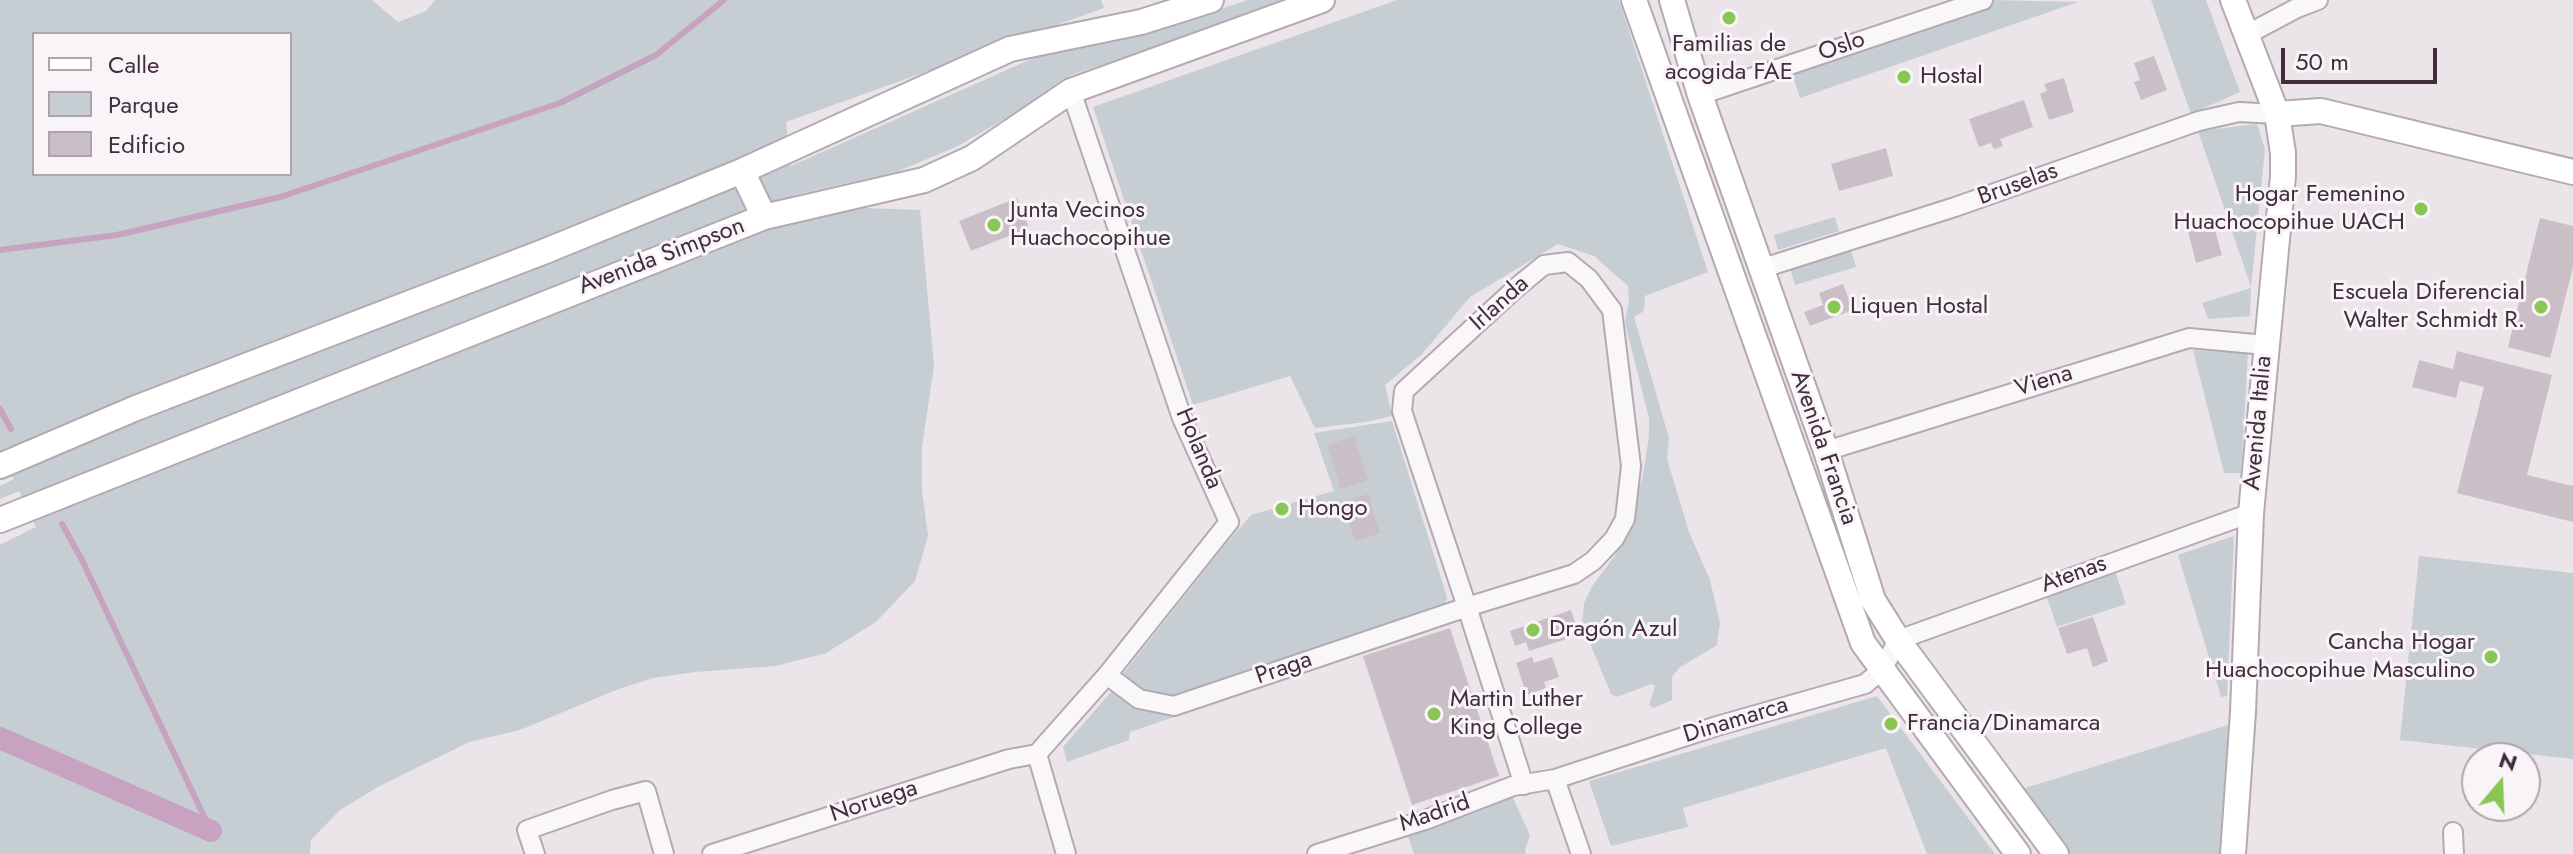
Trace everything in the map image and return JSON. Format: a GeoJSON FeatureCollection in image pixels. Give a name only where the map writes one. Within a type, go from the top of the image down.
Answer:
{"type":"FeatureCollection","features":[{"type":"Feature","properties":{"kind":"main road","name":"Avenida Simpson"},"geometry":{"type":"LineString","coordinates":[[0,466],[136,408],[543,252],[742,171],[1010,49],[1141,22],[1211,0]]}},
{"type":"Feature","properties":{"kind":"main road","name":"Avenida Simpson"},"geometry":{"type":"LineString","coordinates":[[0,520],[764,217],[924,180],[972,158],[1071,91],[1322,0]]}},
{"type":"Feature","properties":{"kind":"main road","name":"Avenida Francia"},"geometry":{"type":"LineString","coordinates":[[1634,0],[1863,643],[2018,854]]}},
{"type":"Feature","properties":{"kind":"main road","name":"Avenida Francia"},"geometry":{"type":"LineString","coordinates":[[1672,0],[1700,95],[1826,451],[1873,600],[1898,640],[2056,854]]}},
{"type":"Feature","properties":{"kind":"main road","name":"Avenida Italia"},"geometry":{"type":"LineString","coordinates":[[2233,0],[2277,114],[2283,176],[2251,513],[2243,712],[2233,854]]}},
{"type":"Feature","properties":{"kind":"main road"},"geometry":{"type":"LineString","coordinates":[[2277,114],[2321,111],[2573,172]]}},
{"type":"Feature","properties":{"kind":"main road"},"geometry":{"type":"LineString","coordinates":[[742,171],[764,217]]}},
{"type":"Feature","properties":{"kind":"street","name":"Oslo"},"geometry":{"type":"LineString","coordinates":[[1700,95],[1983,0]]}},
{"type":"Feature","properties":{"kind":"street"},"geometry":{"type":"LineString","coordinates":[[2246,35],[2318,0]]}},
{"type":"Feature","properties":{"kind":"street","name":"Holanda"},"geometry":{"type":"LineString","coordinates":[[1037,754],[1107,675],[1229,522],[1182,418],[1071,91]]}},
{"type":"Feature","properties":{"kind":"street","name":"Bruselas"},"geometry":{"type":"LineString","coordinates":[[1760,269],[1955,207],[2199,121],[2239,112],[2277,114]]}},
{"type":"Feature","properties":{"kind":"street","name":"Irlanda"},"geometry":{"type":"LineString","coordinates":[[1467,607],[1574,574],[1606,549],[1625,519],[1631,466],[1612,310],[1589,279],[1568,262],[1544,265],[1404,391],[1402,411],[1524,785]]}},
{"type":"Feature","properties":{"kind":"street","name":"Viena"},"geometry":{"type":"LineString","coordinates":[[1826,451],[2189,338],[2266,345]]}},
{"type":"Feature","properties":{"kind":"street","name":"Atenas"},"geometry":{"type":"LineString","coordinates":[[1898,640],[2251,513]]}},
{"type":"Feature","properties":{"kind":"street","name":"Praga"},"geometry":{"type":"LineString","coordinates":[[1107,675],[1139,699],[1174,706],[1467,607]]}},
{"type":"Feature","properties":{"kind":"street"},"geometry":{"type":"LineString","coordinates":[[1882,670],[1898,640]]}},
{"type":"Feature","properties":{"kind":"street","name":"Dinamarca"},"geometry":{"type":"LineString","coordinates":[[1555,779],[1717,726],[1865,684],[1882,670]]}},
{"type":"Feature","properties":{"kind":"street"},"geometry":{"type":"LineString","coordinates":[[1037,754],[1066,854]]}},
{"type":"Feature","properties":{"kind":"street","name":"Noruega"},"geometry":{"type":"LineString","coordinates":[[712,854],[1009,759],[1037,754]]}},
{"type":"Feature","properties":{"kind":"street"},"geometry":{"type":"LineString","coordinates":[[1555,779],[1581,854]]}},
{"type":"Feature","properties":{"kind":"street","name":"Madrid"},"geometry":{"type":"LineString","coordinates":[[1317,854],[1425,820],[1513,786],[1555,779]]}},
{"type":"Feature","properties":{"kind":"street"},"geometry":{"type":"LineString","coordinates":[[535,854],[527,830],[646,791],[664,854]]}},
{"type":"Feature","properties":{"kind":"street"},"geometry":{"type":"LineString","coordinates":[[2453,832],[2454,854]]}},
{"type":"Feature","properties":{"kind":"green space"},"geometry":{"type":"Polygon","coordinates":[[[0,0],[372,0],[398,22],[426,11],[435,0],[1101,0],[1104,8],[786,122],[791,166],[1047,52],[1149,32],[1248,0],[1297,0],[1071,75],[1022,109],[956,147],[896,172],[794,195],[797,218],[863,208],[920,210],[934,366],[922,447],[922,489],[928,536],[915,581],[876,622],[826,653],[776,666],[653,678],[520,730],[469,742],[378,787],[340,810],[311,840],[310,854],[0,854],[0,545],[36,527],[19,491],[0,499],[0,486],[14,479],[0,451],[0,0]]]}},
{"type":"Feature","properties":{"kind":"green space"},"geometry":{"type":"Polygon","coordinates":[[[1397,0],[1619,0],[1708,272],[1645,296],[1644,311],[1634,317],[1669,438],[1667,459],[1689,532],[1710,580],[1720,623],[1717,645],[1679,668],[1672,677],[1672,700],[1654,708],[1649,705],[1655,686],[1652,684],[1616,697],[1611,694],[1582,624],[1584,603],[1629,529],[1649,436],[1649,418],[1625,323],[1628,286],[1594,256],[1558,244],[1470,297],[1422,354],[1385,385],[1392,416],[1315,428],[1290,376],[1193,405],[1093,107],[1397,0]]]}},
{"type":"Feature","properties":{"kind":"green space"},"geometry":{"type":"Polygon","coordinates":[[[1992,0],[2078,2],[1800,98],[1790,67],[1992,0]]]}},
{"type":"Feature","properties":{"kind":"green space"},"geometry":{"type":"Polygon","coordinates":[[[2151,0],[2206,0],[2240,92],[2191,114],[2151,0]]]}},
{"type":"Feature","properties":{"kind":"green space"},"geometry":{"type":"Polygon","coordinates":[[[2257,124],[2265,149],[2251,287],[2198,131],[2257,124]]]}},
{"type":"Feature","properties":{"kind":"green space"},"geometry":{"type":"Polygon","coordinates":[[[1835,217],[1839,231],[1778,250],[1774,235],[1835,217]]]}},
{"type":"Feature","properties":{"kind":"green space"},"geometry":{"type":"Polygon","coordinates":[[[1849,245],[1856,267],[1795,285],[1789,265],[1849,245]]]}},
{"type":"Feature","properties":{"kind":"green space"},"geometry":{"type":"Polygon","coordinates":[[[2251,288],[2250,316],[2208,319],[2202,303],[2251,288]]]}},
{"type":"Feature","properties":{"kind":"green space"},"geometry":{"type":"Polygon","coordinates":[[[2193,350],[2248,353],[2241,473],[2224,473],[2193,350]]]}},
{"type":"Feature","properties":{"kind":"green space"},"geometry":{"type":"Polygon","coordinates":[[[1392,421],[1447,597],[1445,605],[1170,699],[1153,698],[1123,674],[1251,515],[1334,491],[1314,433],[1392,421]]]}},
{"type":"Feature","properties":{"kind":"green space"},"geometry":{"type":"Polygon","coordinates":[[[2234,536],[2227,696],[2221,697],[2178,555],[2234,536]]]}},
{"type":"Feature","properties":{"kind":"green space","name":"Cancha Hogar Huachocopihue Masculino"},"geometry":{"type":"Polygon","coordinates":[[[2419,556],[2573,573],[2573,759],[2541,755],[2541,742],[2461,742],[2461,747],[2400,740],[2419,556]]]}},
{"type":"Feature","properties":{"kind":"green space"},"geometry":{"type":"Polygon","coordinates":[[[2115,571],[2126,604],[2057,627],[2046,595],[2115,571]]]}},
{"type":"Feature","properties":{"kind":"green space"},"geometry":{"type":"Polygon","coordinates":[[[1344,656],[1345,659],[1130,732],[1129,740],[1067,762],[1063,747],[1111,692],[1168,713],[1344,656]]]}},
{"type":"Feature","properties":{"kind":"green space"},"geometry":{"type":"Polygon","coordinates":[[[1877,696],[1995,854],[1927,854],[1886,748],[1683,808],[1688,827],[1611,846],[1589,781],[1877,696]]]}},
{"type":"Feature","properties":{"kind":"green space"},"geometry":{"type":"Polygon","coordinates":[[[2228,725],[2222,854],[2071,854],[2019,790],[2228,725]]]}},
{"type":"Feature","properties":{"kind":"green space"},"geometry":{"type":"Polygon","coordinates":[[[1512,796],[1530,835],[1526,854],[1414,854],[1408,837],[1512,796]]]}},
{"type":"Feature","properties":{"kind":"building"},"geometry":{"type":"Polygon","coordinates":[[[2154,56],[2167,90],[2141,100],[2134,82],[2140,80],[2134,63],[2154,56]]]}},
{"type":"Feature","properties":{"kind":"building"},"geometry":{"type":"Polygon","coordinates":[[[2064,78],[2074,112],[2049,120],[2040,94],[2047,91],[2044,84],[2064,78]]]}},
{"type":"Feature","properties":{"kind":"building"},"geometry":{"type":"Polygon","coordinates":[[[2024,100],[2033,127],[2000,139],[2003,146],[1994,149],[1991,143],[1979,147],[1969,119],[2024,100]]]}},
{"type":"Feature","properties":{"kind":"building"},"geometry":{"type":"Polygon","coordinates":[[[1886,148],[1893,176],[1839,191],[1831,164],[1886,148]]]}},
{"type":"Feature","properties":{"kind":"building","name":"Junta Vecinos Huachocopihue"},"geometry":{"type":"Polygon","coordinates":[[[1017,198],[1029,228],[971,251],[959,221],[1017,198]]]}},
{"type":"Feature","properties":{"kind":"building"},"geometry":{"type":"Polygon","coordinates":[[[2211,216],[2222,255],[2196,263],[2186,223],[2211,216]]]}},
{"type":"Feature","properties":{"kind":"building","name":"Escuela Diferencial Walter Schmidt R."},"geometry":{"type":"Polygon","coordinates":[[[2540,218],[2573,226],[2573,267],[2550,358],[2508,347],[2540,218]]]}},
{"type":"Feature","properties":{"kind":"building","name":"Liquen Hostal"},"geometry":{"type":"Polygon","coordinates":[[[1843,284],[1853,310],[1810,326],[1804,312],[1823,305],[1819,293],[1843,284]]]}},
{"type":"Feature","properties":{"kind":"building"},"geometry":{"type":"Polygon","coordinates":[[[2457,351],[2552,375],[2527,475],[2573,486],[2573,522],[2457,493],[2484,387],[2460,381],[2456,398],[2412,387],[2419,360],[2453,369],[2457,351]]]}},
{"type":"Feature","properties":{"kind":"building"},"geometry":{"type":"Polygon","coordinates":[[[1354,436],[1368,480],[1341,489],[1327,445],[1354,436]]]}},
{"type":"Feature","properties":{"kind":"building"},"geometry":{"type":"Polygon","coordinates":[[[1368,494],[1380,533],[1355,541],[1343,502],[1368,494]]]}},
{"type":"Feature","properties":{"kind":"building"},"geometry":{"type":"Polygon","coordinates":[[[1571,610],[1579,635],[1529,651],[1526,642],[1515,646],[1510,631],[1571,610]]]}},
{"type":"Feature","properties":{"kind":"building"},"geometry":{"type":"Polygon","coordinates":[[[2093,617],[2108,661],[2093,667],[2087,648],[2067,654],[2058,628],[2093,617]]]}},
{"type":"Feature","properties":{"kind":"building","name":"Martin Luther King College"},"geometry":{"type":"Polygon","coordinates":[[[1450,628],[1499,776],[1412,805],[1363,656],[1450,628]]]}},
{"type":"Feature","properties":{"kind":"building"},"geometry":{"type":"Polygon","coordinates":[[[1532,657],[1534,663],[1552,657],[1559,677],[1544,682],[1546,688],[1527,695],[1516,663],[1532,657]]]}},
{"type":"Feature","properties":{"kind":"waterway"},"geometry":{"type":"LineString","coordinates":[[0,250],[117,235],[280,197],[560,103],[656,55],[724,0]]}},
{"type":"Feature","properties":{"kind":"waterway"},"geometry":{"type":"LineString","coordinates":[[0,409],[11,429]]}},
{"type":"Feature","properties":{"kind":"waterway"},"geometry":{"type":"LineString","coordinates":[[62,524],[211,831]]}},
{"type":"Feature","properties":{"kind":"waterway"},"geometry":{"type":"LineString","coordinates":[[0,738],[211,831]]}},
{"type":"Feature","properties":{"kind":"place","name":"Familias de acogida FAE"},"geometry":{"type":"Point","coordinates":[1729,18]}},
{"type":"Feature","properties":{"kind":"place","name":"Hostal"},"geometry":{"type":"Point","coordinates":[1904,77]}},
{"type":"Feature","properties":{"kind":"place","name":"Hogar Femenino Huachocopihue UACH"},"geometry":{"type":"Point","coordinates":[2421,209]}},
{"type":"Feature","properties":{"kind":"place","name":"Junta Vecinos Huachocopihue"},"geometry":{"type":"Point","coordinates":[994,225]}},
{"type":"Feature","properties":{"kind":"place","name":"Liquen Hostal"},"geometry":{"type":"Point","coordinates":[1834,307]}},
{"type":"Feature","properties":{"kind":"place","name":"Escuela Diferencial Walter Schmidt R."},"geometry":{"type":"Point","coordinates":[2541,307]}},
{"type":"Feature","properties":{"kind":"place","name":"Hongo"},"geometry":{"type":"Point","coordinates":[1282,509]}},
{"type":"Feature","properties":{"kind":"place","name":"Dragón Azul"},"geometry":{"type":"Point","coordinates":[1533,630]}},
{"type":"Feature","properties":{"kind":"place","name":"Cancha Hogar Huachocopihue Masculino"},"geometry":{"type":"Point","coordinates":[2491,657]}},
{"type":"Feature","properties":{"kind":"place","name":"Martin Luther King College"},"geometry":{"type":"Point","coordinates":[1434,714]}},
{"type":"Feature","properties":{"kind":"place","name":"Francia/Dinamarca"},"geometry":{"type":"Point","coordinates":[1891,724]}}]}
